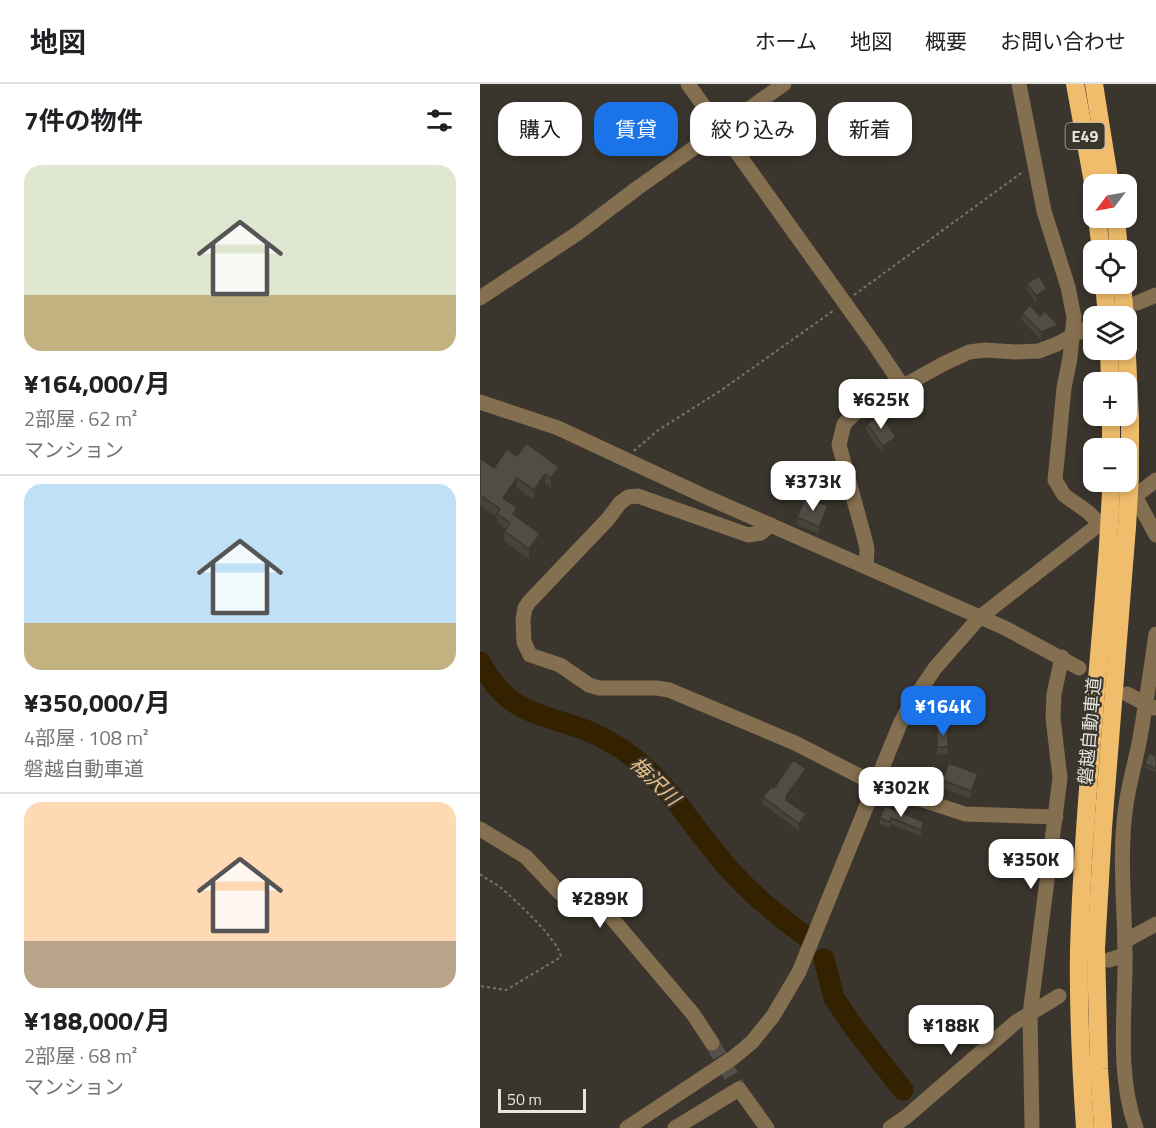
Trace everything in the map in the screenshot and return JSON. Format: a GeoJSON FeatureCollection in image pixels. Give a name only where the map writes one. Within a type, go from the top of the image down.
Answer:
{"type":"FeatureCollection","features":[{"type":"Feature","properties":{"kind":"highway","name":"E49"},"geometry":{"type":"LineString","coordinates":[[1075,84],[1091,174]]}},
{"type":"Feature","properties":{"kind":"highway","name":"E49"},"geometry":{"type":"LineString","coordinates":[[1094,84],[1108,174]]}},
{"type":"Feature","properties":{"kind":"highway","name":"磐越自動車道"},"geometry":{"type":"LineString","coordinates":[[1103,1128],[1096,948],[1130,477],[1127,360]]}},
{"type":"Feature","properties":{"kind":"highway","name":"磐越自動車道"},"geometry":{"type":"LineString","coordinates":[[1085,1128],[1079,996],[1081,893],[1111,492]]}},
{"type":"Feature","properties":{"kind":"street"},"geometry":{"type":"LineString","coordinates":[[688,84],[701,102]]}},
{"type":"Feature","properties":{"kind":"street"},"geometry":{"type":"LineString","coordinates":[[760,102],[784,84]]}},
{"type":"Feature","properties":{"kind":"street"},"geometry":{"type":"LineString","coordinates":[[1019,84],[1044,211],[1071,296],[1074,316],[1055,480],[1064,495],[1088,512],[1100,524]]}},
{"type":"Feature","properties":{"kind":"street"},"geometry":{"type":"LineString","coordinates":[[480,298],[578,233],[690,152]]}},
{"type":"Feature","properties":{"kind":"street"},"geometry":{"type":"LineString","coordinates":[[739,156],[903,387]]}},
{"type":"Feature","properties":{"kind":"street"},"geometry":{"type":"LineString","coordinates":[[1137,306],[1156,295]]}},
{"type":"Feature","properties":{"kind":"street"},"geometry":{"type":"LineString","coordinates":[[866,567],[867,549],[839,445],[844,424],[855,413],[969,352],[1039,351],[1083,329]]}},
{"type":"Feature","properties":{"kind":"street"},"geometry":{"type":"LineString","coordinates":[[480,402],[558,428],[979,618],[1062,657],[1079,668]]}},
{"type":"Feature","properties":{"kind":"street"},"geometry":{"type":"LineString","coordinates":[[627,1128],[734,1057],[752,1042],[767,1024],[799,972],[910,705],[935,668],[979,618],[1156,480]]}},
{"type":"Feature","properties":{"kind":"street"},"geometry":{"type":"LineString","coordinates":[[771,525],[761,533],[748,535],[638,496],[625,498],[594,534],[534,594],[525,608],[526,646],[530,655],[560,665],[589,685],[606,688],[669,690],[795,743],[877,785],[964,814],[1056,817]]}},
{"type":"Feature","properties":{"kind":"street"},"geometry":{"type":"LineString","coordinates":[[1135,496],[1156,534]]}},
{"type":"Feature","properties":{"kind":"street"},"geometry":{"type":"LineString","coordinates":[[1136,1128],[1129,1107],[1125,1082],[1123,884],[1126,807],[1151,706],[1156,634]]}},
{"type":"Feature","properties":{"kind":"street"},"geometry":{"type":"LineString","coordinates":[[1032,1128],[1030,1014],[1060,778],[1053,718],[1054,694],[1062,657]]}},
{"type":"Feature","properties":{"kind":"street"},"geometry":{"type":"LineString","coordinates":[[1127,694],[1151,706]]}},
{"type":"Feature","properties":{"kind":"street"},"geometry":{"type":"LineString","coordinates":[[480,829],[526,857],[560,893],[565,896],[588,899],[605,910],[693,1014],[712,1043]]}},
{"type":"Feature","properties":{"kind":"street"},"geometry":{"type":"LineString","coordinates":[[1109,960],[1156,924]]}},
{"type":"Feature","properties":{"kind":"street"},"geometry":{"type":"LineString","coordinates":[[890,1128],[906,1117],[1016,1022],[1059,996]]}},
{"type":"Feature","properties":{"kind":"street"},"geometry":{"type":"LineString","coordinates":[[675,1128],[739,1089],[767,1128]]}},
{"type":"Feature","properties":{"kind":"path"},"geometry":{"type":"LineString","coordinates":[[627,460],[644,441],[657,431],[720,391],[1022,173],[1036,168]]}},
{"type":"Feature","properties":{"kind":"path"},"geometry":{"type":"LineString","coordinates":[[480,874],[514,900],[551,939],[561,953],[561,957],[506,990],[480,986]]}},
{"type":"Feature","properties":{"kind":"building"},"geometry":{"type":"Polygon","coordinates":[[[1039,276],[1047,289],[1036,296],[1027,283],[1039,276]]]}},
{"type":"Feature","properties":{"kind":"building"},"geometry":{"type":"Polygon","coordinates":[[[1030,305],[1040,316],[1045,311],[1058,325],[1041,332],[1022,313],[1030,305]]]}},
{"type":"Feature","properties":{"kind":"building"},"geometry":{"type":"Polygon","coordinates":[[[880,414],[896,437],[883,446],[867,424],[880,414]]]}},
{"type":"Feature","properties":{"kind":"building"},"geometry":{"type":"Polygon","coordinates":[[[526,443],[559,467],[551,478],[545,474],[534,490],[517,478],[503,498],[517,508],[513,514],[540,534],[529,549],[504,531],[510,523],[497,514],[500,509],[480,495],[480,458],[494,468],[507,449],[517,456],[526,443]]]}},
{"type":"Feature","properties":{"kind":"building"},"geometry":{"type":"Polygon","coordinates":[[[806,497],[828,506],[819,527],[797,517],[806,497]]]}},
{"type":"Feature","properties":{"kind":"building"},"geometry":{"type":"Polygon","coordinates":[[[948,726],[948,747],[937,747],[937,727],[948,726]]]}},
{"type":"Feature","properties":{"kind":"building"},"geometry":{"type":"Polygon","coordinates":[[[1149,753],[1156,756],[1156,769],[1145,764],[1149,753]]]}},
{"type":"Feature","properties":{"kind":"building"},"geometry":{"type":"Polygon","coordinates":[[[793,760],[806,769],[786,796],[786,800],[806,814],[799,824],[763,797],[772,786],[774,788],[793,760]]]}},
{"type":"Feature","properties":{"kind":"building"},"geometry":{"type":"Polygon","coordinates":[[[949,763],[978,774],[971,791],[942,780],[949,763]]]}},
{"type":"Feature","properties":{"kind":"building"},"geometry":{"type":"Polygon","coordinates":[[[885,806],[924,822],[921,830],[891,818],[890,822],[880,818],[885,806]]]}},
{"type":"Feature","properties":{"kind":"waterway","name":"梅沢川"},"geometry":{"type":"LineString","coordinates":[[480,662],[496,686],[517,704],[594,734],[635,759],[671,795],[732,873],[751,892],[804,935]]}},
{"type":"Feature","properties":{"kind":"waterway","name":"梅沢川"},"geometry":{"type":"LineString","coordinates":[[824,959],[834,998],[855,1029],[903,1090]]}},
{"type":"Feature","properties":{"kind":"tunnel"},"geometry":{"type":"LineString","coordinates":[[712,1043],[739,1089]]}}]}
